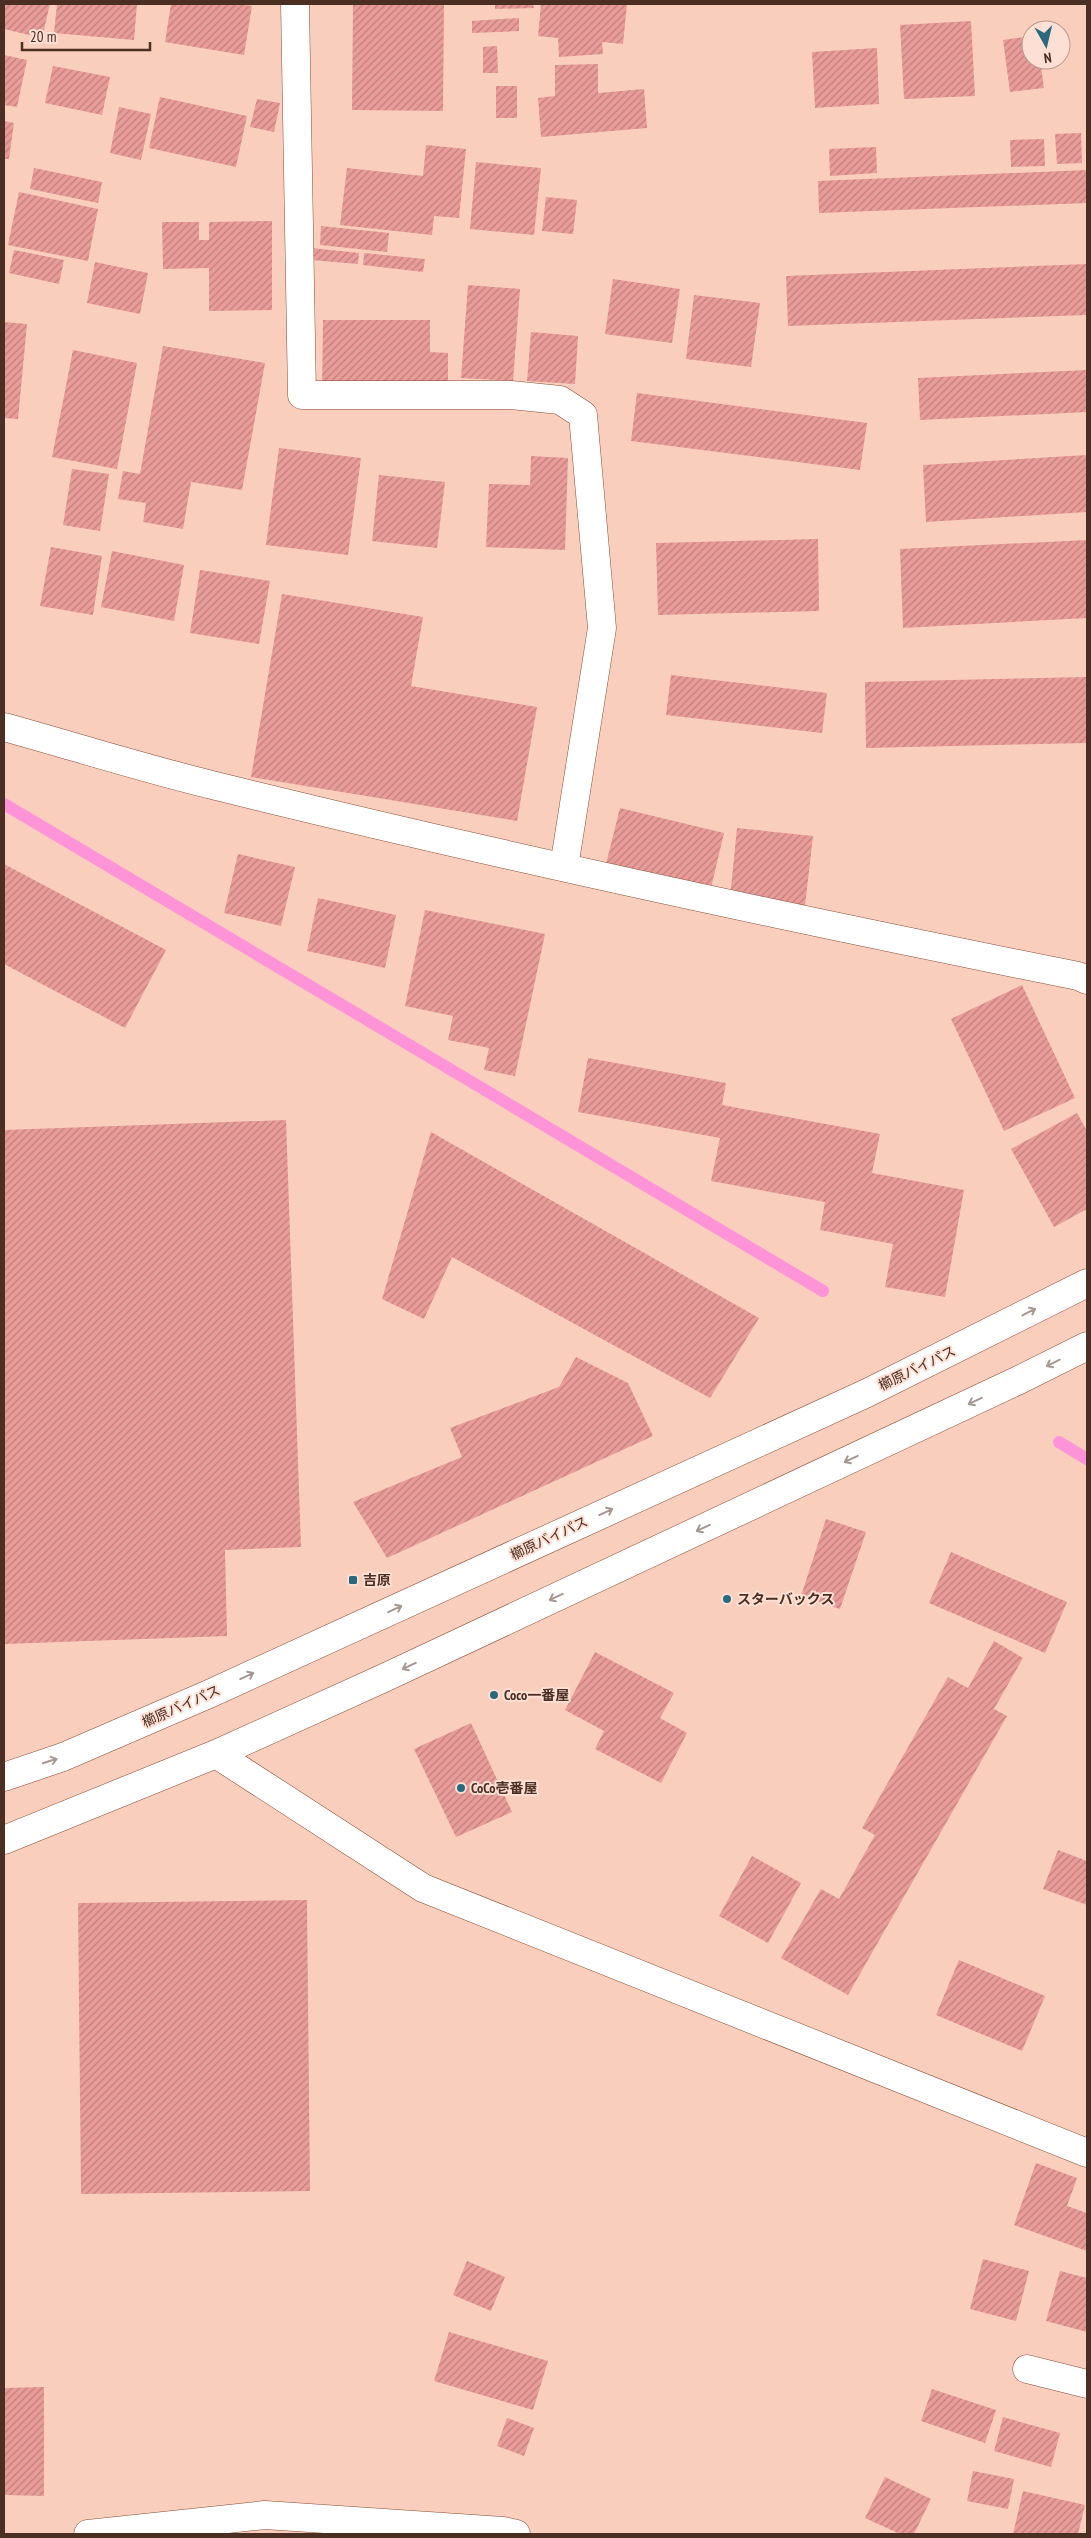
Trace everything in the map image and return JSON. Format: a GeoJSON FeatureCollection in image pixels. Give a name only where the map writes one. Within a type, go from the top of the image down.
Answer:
{"type":"FeatureCollection","features":[{"type":"Feature","properties":{"kind":"street"},"geometry":{"type":"LineString","coordinates":[[294,4],[302,395],[511,395],[560,400],[583,415],[602,628],[564,867]]}},
{"type":"Feature","properties":{"kind":"street"},"geometry":{"type":"LineString","coordinates":[[4,727],[209,784],[564,867],[790,918],[1078,976],[1087,980]]}},
{"type":"Feature","properties":{"kind":"street","name":"櫛原バイパス"},"geometry":{"type":"LineString","coordinates":[[4,1777],[63,1757],[210,1694],[867,1393],[1087,1283]]}},
{"type":"Feature","properties":{"kind":"street"},"geometry":{"type":"LineString","coordinates":[[4,1840],[216,1754],[384,1678],[1019,1380],[1087,1346]]}},
{"type":"Feature","properties":{"kind":"street"},"geometry":{"type":"LineString","coordinates":[[216,1754],[423,1888],[1087,2153]]}},
{"type":"Feature","properties":{"kind":"street"},"geometry":{"type":"LineString","coordinates":[[1027,2369],[1087,2384]]}},
{"type":"Feature","properties":{"kind":"street"},"geometry":{"type":"LineString","coordinates":[[88,2534],[265,2515],[503,2531],[516,2534]]}},
{"type":"Feature","properties":{"kind":"building"},"geometry":{"type":"Polygon","coordinates":[[[4,4],[50,4],[42,38],[4,29],[4,4]]]}},
{"type":"Feature","properties":{"kind":"building"},"geometry":{"type":"Polygon","coordinates":[[[57,4],[137,4],[134,40],[54,33],[57,4]]]}},
{"type":"Feature","properties":{"kind":"building"},"geometry":{"type":"Polygon","coordinates":[[[171,4],[237,4],[252,6],[244,55],[165,42],[171,4]]]}},
{"type":"Feature","properties":{"kind":"building"},"geometry":{"type":"Polygon","coordinates":[[[353,4],[444,4],[443,111],[352,110],[353,4]]]}},
{"type":"Feature","properties":{"kind":"building"},"geometry":{"type":"Polygon","coordinates":[[[495,4],[533,4],[534,8],[495,9],[495,4]]]}},
{"type":"Feature","properties":{"kind":"building"},"geometry":{"type":"Polygon","coordinates":[[[541,4],[627,4],[623,44],[602,42],[603,54],[559,57],[558,38],[538,36],[541,4]]]}},
{"type":"Feature","properties":{"kind":"building"},"geometry":{"type":"Polygon","coordinates":[[[519,18],[519,31],[472,33],[472,21],[519,18]]]}},
{"type":"Feature","properties":{"kind":"building"},"geometry":{"type":"Polygon","coordinates":[[[971,21],[975,96],[904,99],[900,25],[971,21]]]}},
{"type":"Feature","properties":{"kind":"building"},"geometry":{"type":"Polygon","coordinates":[[[1021,37],[1021,70],[1041,70],[1044,88],[1010,92],[1003,40],[1021,37]]]}},
{"type":"Feature","properties":{"kind":"building"},"geometry":{"type":"Polygon","coordinates":[[[497,46],[498,73],[483,73],[483,47],[497,46]]]}},
{"type":"Feature","properties":{"kind":"building"},"geometry":{"type":"Polygon","coordinates":[[[877,48],[879,104],[815,108],[812,52],[877,48]]]}},
{"type":"Feature","properties":{"kind":"building"},"geometry":{"type":"Polygon","coordinates":[[[4,55],[27,60],[17,107],[4,105],[4,55]]]}},
{"type":"Feature","properties":{"kind":"building"},"geometry":{"type":"Polygon","coordinates":[[[598,64],[598,93],[644,89],[647,128],[541,137],[538,98],[555,96],[555,65],[598,64]]]}},
{"type":"Feature","properties":{"kind":"building"},"geometry":{"type":"Polygon","coordinates":[[[53,66],[110,77],[102,115],[45,103],[53,66]]]}},
{"type":"Feature","properties":{"kind":"building"},"geometry":{"type":"Polygon","coordinates":[[[496,86],[517,86],[517,118],[496,118],[496,86]]]}},
{"type":"Feature","properties":{"kind":"building"},"geometry":{"type":"Polygon","coordinates":[[[160,97],[247,116],[236,167],[149,148],[160,97]]]}},
{"type":"Feature","properties":{"kind":"building"},"geometry":{"type":"Polygon","coordinates":[[[257,99],[280,103],[274,132],[250,127],[257,99]]]}},
{"type":"Feature","properties":{"kind":"building"},"geometry":{"type":"Polygon","coordinates":[[[119,107],[151,114],[141,160],[110,153],[119,107]]]}},
{"type":"Feature","properties":{"kind":"building"},"geometry":{"type":"Polygon","coordinates":[[[4,121],[14,123],[9,159],[4,159],[4,121]]]}},
{"type":"Feature","properties":{"kind":"building"},"geometry":{"type":"Polygon","coordinates":[[[1081,133],[1082,163],[1057,164],[1055,134],[1081,133]]]}},
{"type":"Feature","properties":{"kind":"building"},"geometry":{"type":"Polygon","coordinates":[[[1044,139],[1045,166],[1011,167],[1010,140],[1044,139]]]}},
{"type":"Feature","properties":{"kind":"building"},"geometry":{"type":"Polygon","coordinates":[[[426,145],[466,149],[459,218],[434,216],[432,235],[340,225],[347,168],[423,176],[426,145]]]}},
{"type":"Feature","properties":{"kind":"building"},"geometry":{"type":"Polygon","coordinates":[[[876,147],[877,173],[830,176],[829,149],[876,147]]]}},
{"type":"Feature","properties":{"kind":"building"},"geometry":{"type":"Polygon","coordinates":[[[476,162],[541,168],[534,235],[470,229],[476,162]]]}},
{"type":"Feature","properties":{"kind":"building"},"geometry":{"type":"Polygon","coordinates":[[[34,168],[102,182],[98,203],[30,189],[34,168]]]}},
{"type":"Feature","properties":{"kind":"building"},"geometry":{"type":"Polygon","coordinates":[[[1087,170],[1087,203],[819,213],[818,181],[1087,170]]]}},
{"type":"Feature","properties":{"kind":"building"},"geometry":{"type":"Polygon","coordinates":[[[19,192],[98,209],[88,261],[8,245],[19,192]]]}},
{"type":"Feature","properties":{"kind":"building"},"geometry":{"type":"Polygon","coordinates":[[[546,197],[577,200],[573,234],[542,231],[546,197]]]}},
{"type":"Feature","properties":{"kind":"building"},"geometry":{"type":"Polygon","coordinates":[[[272,221],[272,310],[209,311],[209,268],[163,269],[162,222],[199,222],[199,240],[209,240],[209,222],[272,221]]]}},
{"type":"Feature","properties":{"kind":"building"},"geometry":{"type":"Polygon","coordinates":[[[321,226],[389,233],[387,252],[320,245],[321,226]]]}},
{"type":"Feature","properties":{"kind":"building"},"geometry":{"type":"Polygon","coordinates":[[[312,248],[359,253],[358,264],[311,260],[312,248]]]}},
{"type":"Feature","properties":{"kind":"building"},"geometry":{"type":"Polygon","coordinates":[[[14,250],[64,260],[59,284],[9,273],[14,250]]]}},
{"type":"Feature","properties":{"kind":"building"},"geometry":{"type":"Polygon","coordinates":[[[364,253],[425,259],[423,272],[363,265],[364,253]]]}},
{"type":"Feature","properties":{"kind":"building"},"geometry":{"type":"Polygon","coordinates":[[[95,262],[148,273],[140,314],[87,303],[95,262]]]}},
{"type":"Feature","properties":{"kind":"building"},"geometry":{"type":"Polygon","coordinates":[[[1087,264],[1087,315],[788,326],[786,276],[1087,264]]]}},
{"type":"Feature","properties":{"kind":"building"},"geometry":{"type":"Polygon","coordinates":[[[613,279],[680,289],[672,343],[605,334],[613,279]]]}},
{"type":"Feature","properties":{"kind":"building"},"geometry":{"type":"Polygon","coordinates":[[[468,285],[520,289],[513,381],[461,378],[468,285]]]}},
{"type":"Feature","properties":{"kind":"building"},"geometry":{"type":"Polygon","coordinates":[[[694,295],[760,303],[751,367],[686,359],[694,295]]]}},
{"type":"Feature","properties":{"kind":"building"},"geometry":{"type":"Polygon","coordinates":[[[323,320],[430,320],[430,352],[448,353],[448,388],[322,388],[323,320]]]}},
{"type":"Feature","properties":{"kind":"building"},"geometry":{"type":"Polygon","coordinates":[[[4,322],[27,324],[18,419],[4,418],[4,322]]]}},
{"type":"Feature","properties":{"kind":"building"},"geometry":{"type":"Polygon","coordinates":[[[531,332],[578,336],[575,384],[527,381],[531,332]]]}},
{"type":"Feature","properties":{"kind":"building"},"geometry":{"type":"Polygon","coordinates":[[[163,346],[265,363],[242,490],[191,482],[183,529],[143,522],[146,503],[118,499],[123,471],[140,474],[163,346]]]}},
{"type":"Feature","properties":{"kind":"building"},"geometry":{"type":"Polygon","coordinates":[[[73,350],[137,363],[117,469],[52,457],[73,350]]]}},
{"type":"Feature","properties":{"kind":"building"},"geometry":{"type":"Polygon","coordinates":[[[1087,370],[1087,412],[920,420],[918,378],[1087,370]]]}},
{"type":"Feature","properties":{"kind":"building"},"geometry":{"type":"Polygon","coordinates":[[[637,393],[867,423],[860,470],[631,441],[637,393]]]}},
{"type":"Feature","properties":{"kind":"building"},"geometry":{"type":"Polygon","coordinates":[[[279,448],[361,458],[348,555],[266,545],[279,448]]]}},
{"type":"Feature","properties":{"kind":"building"},"geometry":{"type":"Polygon","coordinates":[[[1087,455],[1087,512],[926,522],[923,465],[1087,455]]]}},
{"type":"Feature","properties":{"kind":"building"},"geometry":{"type":"Polygon","coordinates":[[[531,456],[568,458],[565,550],[486,547],[489,484],[530,485],[531,456]]]}},
{"type":"Feature","properties":{"kind":"building"},"geometry":{"type":"Polygon","coordinates":[[[72,469],[109,474],[100,531],[63,525],[72,469]]]}},
{"type":"Feature","properties":{"kind":"building"},"geometry":{"type":"Polygon","coordinates":[[[379,475],[445,482],[437,548],[372,541],[379,475]]]}},
{"type":"Feature","properties":{"kind":"building"},"geometry":{"type":"Polygon","coordinates":[[[818,539],[819,611],[658,615],[656,543],[818,539]]]}},
{"type":"Feature","properties":{"kind":"building"},"geometry":{"type":"Polygon","coordinates":[[[1087,540],[1087,618],[903,628],[900,549],[1087,540]]]}},
{"type":"Feature","properties":{"kind":"building"},"geometry":{"type":"Polygon","coordinates":[[[51,547],[102,556],[93,615],[40,606],[51,547]]]}},
{"type":"Feature","properties":{"kind":"building"},"geometry":{"type":"Polygon","coordinates":[[[112,551],[184,565],[174,621],[101,607],[112,551]]]}},
{"type":"Feature","properties":{"kind":"building"},"geometry":{"type":"Polygon","coordinates":[[[200,570],[270,581],[259,644],[190,633],[200,570]]]}},
{"type":"Feature","properties":{"kind":"building"},"geometry":{"type":"Polygon","coordinates":[[[282,594],[423,617],[411,686],[537,707],[517,821],[251,777],[282,594]]]}},
{"type":"Feature","properties":{"kind":"building"},"geometry":{"type":"Polygon","coordinates":[[[671,675],[827,693],[822,733],[666,715],[671,675]]]}},
{"type":"Feature","properties":{"kind":"building"},"geometry":{"type":"Polygon","coordinates":[[[1087,677],[1087,743],[866,748],[865,682],[1087,677]]]}},
{"type":"Feature","properties":{"kind":"building"},"geometry":{"type":"Polygon","coordinates":[[[620,808],[724,833],[711,888],[606,864],[620,808]]]}},
{"type":"Feature","properties":{"kind":"building"},"geometry":{"type":"Polygon","coordinates":[[[737,828],[813,836],[805,906],[730,898],[737,828]]]}},
{"type":"Feature","properties":{"kind":"building"},"geometry":{"type":"Polygon","coordinates":[[[238,854],[295,867],[281,926],[224,913],[238,854]]]}},
{"type":"Feature","properties":{"kind":"building"},"geometry":{"type":"Polygon","coordinates":[[[4,864],[166,950],[125,1028],[4,964],[4,864]]]}},
{"type":"Feature","properties":{"kind":"building"},"geometry":{"type":"Polygon","coordinates":[[[318,898],[396,915],[385,968],[307,951],[318,898]]]}},
{"type":"Feature","properties":{"kind":"building"},"geometry":{"type":"Polygon","coordinates":[[[425,910],[545,934],[515,1076],[484,1070],[489,1048],[448,1040],[453,1016],[405,1006],[425,910]]]}},
{"type":"Feature","properties":{"kind":"building"},"geometry":{"type":"Polygon","coordinates":[[[1022,985],[1075,1098],[1004,1131],[951,1019],[1022,985]]]}},
{"type":"Feature","properties":{"kind":"building"},"geometry":{"type":"Polygon","coordinates":[[[588,1058],[726,1083],[722,1105],[880,1134],[872,1173],[964,1190],[945,1297],[885,1287],[893,1244],[820,1230],[825,1202],[711,1181],[720,1138],[578,1112],[588,1058]]]}},
{"type":"Feature","properties":{"kind":"building"},"geometry":{"type":"Polygon","coordinates":[[[1077,1113],[1087,1131],[1087,1209],[1054,1227],[1011,1149],[1077,1113]]]}},
{"type":"Feature","properties":{"kind":"building"},"geometry":{"type":"Polygon","coordinates":[[[286,1120],[301,1547],[225,1550],[227,1636],[4,1644],[4,1130],[286,1120]]]}},
{"type":"Feature","properties":{"kind":"building"},"geometry":{"type":"Polygon","coordinates":[[[431,1132],[759,1318],[710,1398],[452,1257],[424,1319],[382,1299],[431,1132]]]}},
{"type":"Feature","properties":{"kind":"building"},"geometry":{"type":"Polygon","coordinates":[[[576,1357],[628,1383],[653,1436],[387,1558],[353,1502],[462,1457],[450,1428],[559,1387],[576,1357]]]}},
{"type":"Feature","properties":{"kind":"building"},"geometry":{"type":"Polygon","coordinates":[[[826,1519],[866,1532],[840,1609],[801,1596],[826,1519]]]}},
{"type":"Feature","properties":{"kind":"building"},"geometry":{"type":"Polygon","coordinates":[[[951,1552],[1067,1602],[1045,1653],[929,1603],[951,1552]]]}},
{"type":"Feature","properties":{"kind":"building"},"geometry":{"type":"Polygon","coordinates":[[[994,1641],[1023,1658],[994,1709],[1007,1716],[848,1995],[781,1958],[821,1889],[839,1899],[875,1835],[862,1828],[948,1677],[968,1688],[994,1641]]]}},
{"type":"Feature","properties":{"kind":"building"},"geometry":{"type":"Polygon","coordinates":[[[595,1652],[674,1693],[660,1718],[687,1733],[661,1783],[595,1749],[604,1731],[565,1710],[595,1652]]]}},
{"type":"Feature","properties":{"kind":"building"},"geometry":{"type":"Polygon","coordinates":[[[471,1723],[512,1812],[456,1837],[414,1749],[471,1723]]]}},
{"type":"Feature","properties":{"kind":"building"},"geometry":{"type":"Polygon","coordinates":[[[1058,1850],[1087,1861],[1087,1905],[1043,1889],[1058,1850]]]}},
{"type":"Feature","properties":{"kind":"building"},"geometry":{"type":"Polygon","coordinates":[[[752,1856],[801,1883],[768,1943],[719,1916],[752,1856]]]}},
{"type":"Feature","properties":{"kind":"building"},"geometry":{"type":"Polygon","coordinates":[[[307,1900],[310,2191],[81,2194],[78,1903],[307,1900]]]}},
{"type":"Feature","properties":{"kind":"building"},"geometry":{"type":"Polygon","coordinates":[[[959,1960],[1045,1996],[1022,2051],[936,2015],[959,1960]]]}},
{"type":"Feature","properties":{"kind":"building"},"geometry":{"type":"Polygon","coordinates":[[[1036,2163],[1077,2178],[1067,2206],[1087,2213],[1087,2251],[1014,2225],[1036,2163]]]}},
{"type":"Feature","properties":{"kind":"building"},"geometry":{"type":"Polygon","coordinates":[[[983,2259],[1029,2271],[1016,2321],[970,2309],[983,2259]]]}},
{"type":"Feature","properties":{"kind":"building"},"geometry":{"type":"Polygon","coordinates":[[[467,2261],[505,2277],[491,2311],[453,2295],[467,2261]]]}},
{"type":"Feature","properties":{"kind":"building"},"geometry":{"type":"Polygon","coordinates":[[[1060,2271],[1087,2278],[1087,2332],[1046,2321],[1060,2271]]]}},
{"type":"Feature","properties":{"kind":"building"},"geometry":{"type":"Polygon","coordinates":[[[449,2332],[548,2361],[533,2410],[434,2381],[449,2332]]]}},
{"type":"Feature","properties":{"kind":"building"},"geometry":{"type":"Polygon","coordinates":[[[44,2387],[44,2496],[4,2495],[4,2388],[44,2387]]]}},
{"type":"Feature","properties":{"kind":"building"},"geometry":{"type":"Polygon","coordinates":[[[932,2389],[996,2410],[985,2443],[921,2421],[932,2389]]]}},
{"type":"Feature","properties":{"kind":"building"},"geometry":{"type":"Polygon","coordinates":[[[1003,2417],[1060,2433],[1051,2467],[994,2451],[1003,2417]]]}},
{"type":"Feature","properties":{"kind":"building"},"geometry":{"type":"Polygon","coordinates":[[[507,2418],[534,2428],[524,2456],[497,2446],[507,2418]]]}},
{"type":"Feature","properties":{"kind":"building"},"geometry":{"type":"Polygon","coordinates":[[[973,2471],[1014,2479],[1008,2509],[967,2501],[973,2471]]]}},
{"type":"Feature","properties":{"kind":"building"},"geometry":{"type":"Polygon","coordinates":[[[885,2477],[931,2499],[914,2534],[900,2534],[865,2518],[885,2477]]]}},
{"type":"Feature","properties":{"kind":"building"},"geometry":{"type":"Polygon","coordinates":[[[1023,2491],[1085,2505],[1078,2534],[1013,2534],[1023,2491]]]}},
{"type":"Feature","properties":{"kind":"waterway"},"geometry":{"type":"LineString","coordinates":[[4,804],[823,1291]]}},
{"type":"Feature","properties":{"kind":"waterway"},"geometry":{"type":"LineString","coordinates":[[1059,1442],[1087,1459]]}},
{"type":"Feature","properties":{"kind":"place","name":"吉原"},"geometry":{"type":"Point","coordinates":[353,1580]}},
{"type":"Feature","properties":{"kind":"place","name":"スターバックス"},"geometry":{"type":"Point","coordinates":[727,1599]}},
{"type":"Feature","properties":{"kind":"place","name":"Coco一番屋"},"geometry":{"type":"Point","coordinates":[494,1695]}},
{"type":"Feature","properties":{"kind":"place","name":"CoCo壱番屋"},"geometry":{"type":"Point","coordinates":[461,1788]}}]}
